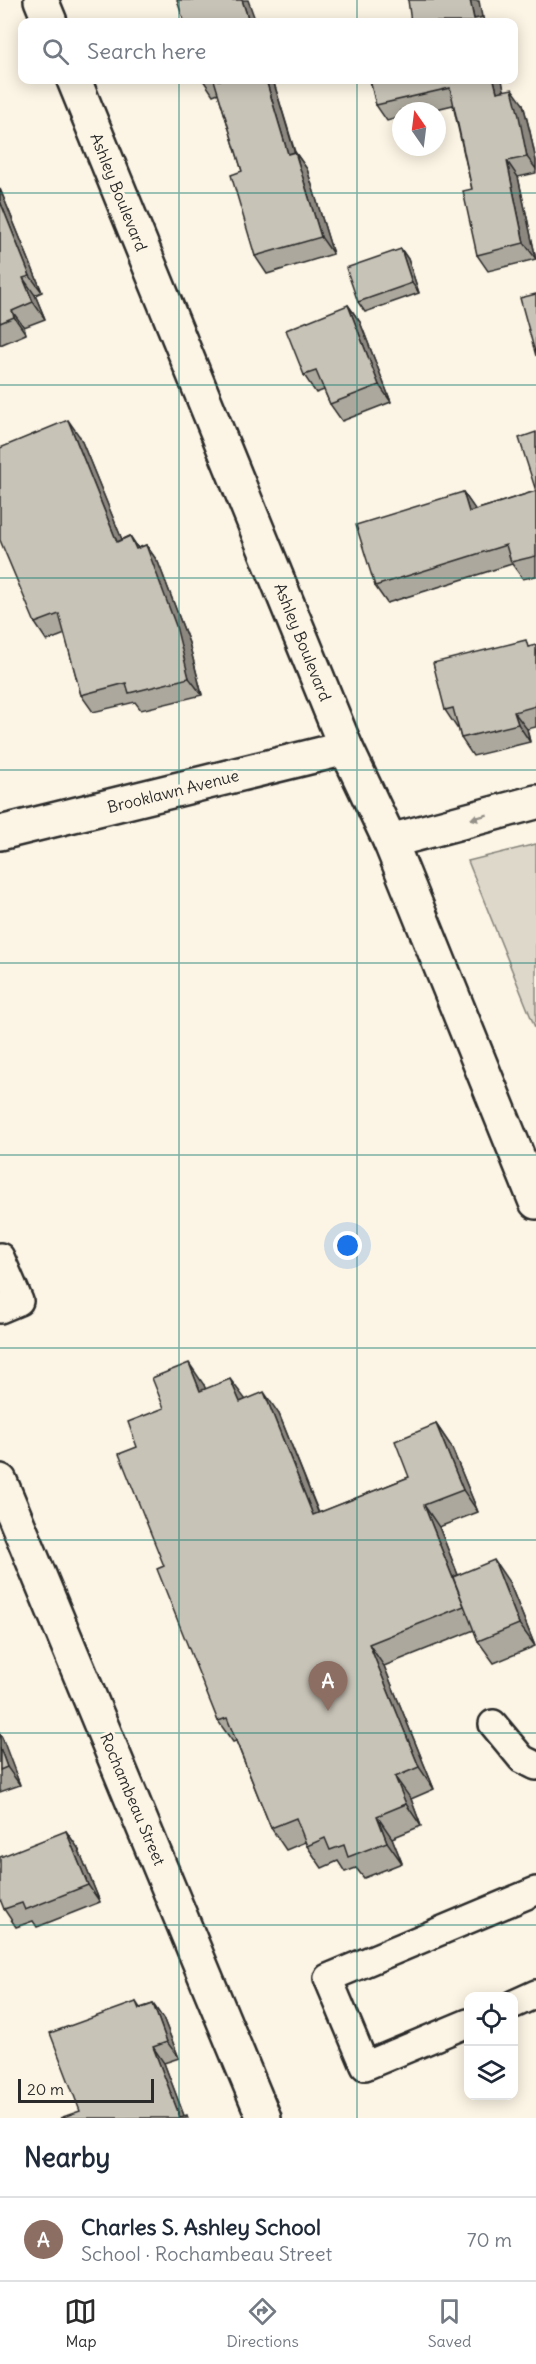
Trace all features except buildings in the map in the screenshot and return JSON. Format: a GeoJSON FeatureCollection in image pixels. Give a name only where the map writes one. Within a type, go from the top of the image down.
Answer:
{"type":"FeatureCollection","features":[{"type":"Feature","properties":{"kind":"main road"},"geometry":{"type":"LineString","coordinates":[[41,0],[48,18]]}},
{"type":"Feature","properties":{"kind":"main road","name":"Ashley Boulevard"},"geometry":{"type":"LineString","coordinates":[[76,84],[346,748],[390,841],[536,1202]]}},
{"type":"Feature","properties":{"kind":"main road","name":"Brooklawn Avenue"},"geometry":{"type":"LineString","coordinates":[[0,833],[346,748]]}},
{"type":"Feature","properties":{"kind":"main road"},"geometry":{"type":"LineString","coordinates":[[390,841],[536,802]]}},
{"type":"Feature","properties":{"kind":"main road","name":"Rochambeau Street"},"geometry":{"type":"LineString","coordinates":[[0,1481],[264,2118]]}},
{"type":"Feature","properties":{"kind":"lane"},"geometry":{"type":"LineString","coordinates":[[0,1257],[19,1301],[0,1309]]}},
{"type":"Feature","properties":{"kind":"lane"},"geometry":{"type":"LineString","coordinates":[[493,1724],[522,1759],[536,1766]]}},
{"type":"Feature","properties":{"kind":"lane"},"geometry":{"type":"LineString","coordinates":[[464,2025],[365,2066],[328,1978],[536,1891]]}},
{"type":"Feature","properties":{"kind":"lane"},"geometry":{"type":"LineString","coordinates":[[518,2002],[536,1995]]}},
{"type":"Feature","properties":{"kind":"shaded area"},"geometry":{"type":"Polygon","coordinates":[[[536,844],[536,1030],[468,861],[536,844]]]}},
{"type":"Feature","properties":{"kind":"place","name":"Charles S. Ashley School"},"geometry":{"type":"Point","coordinates":[328,1711]}}]}
